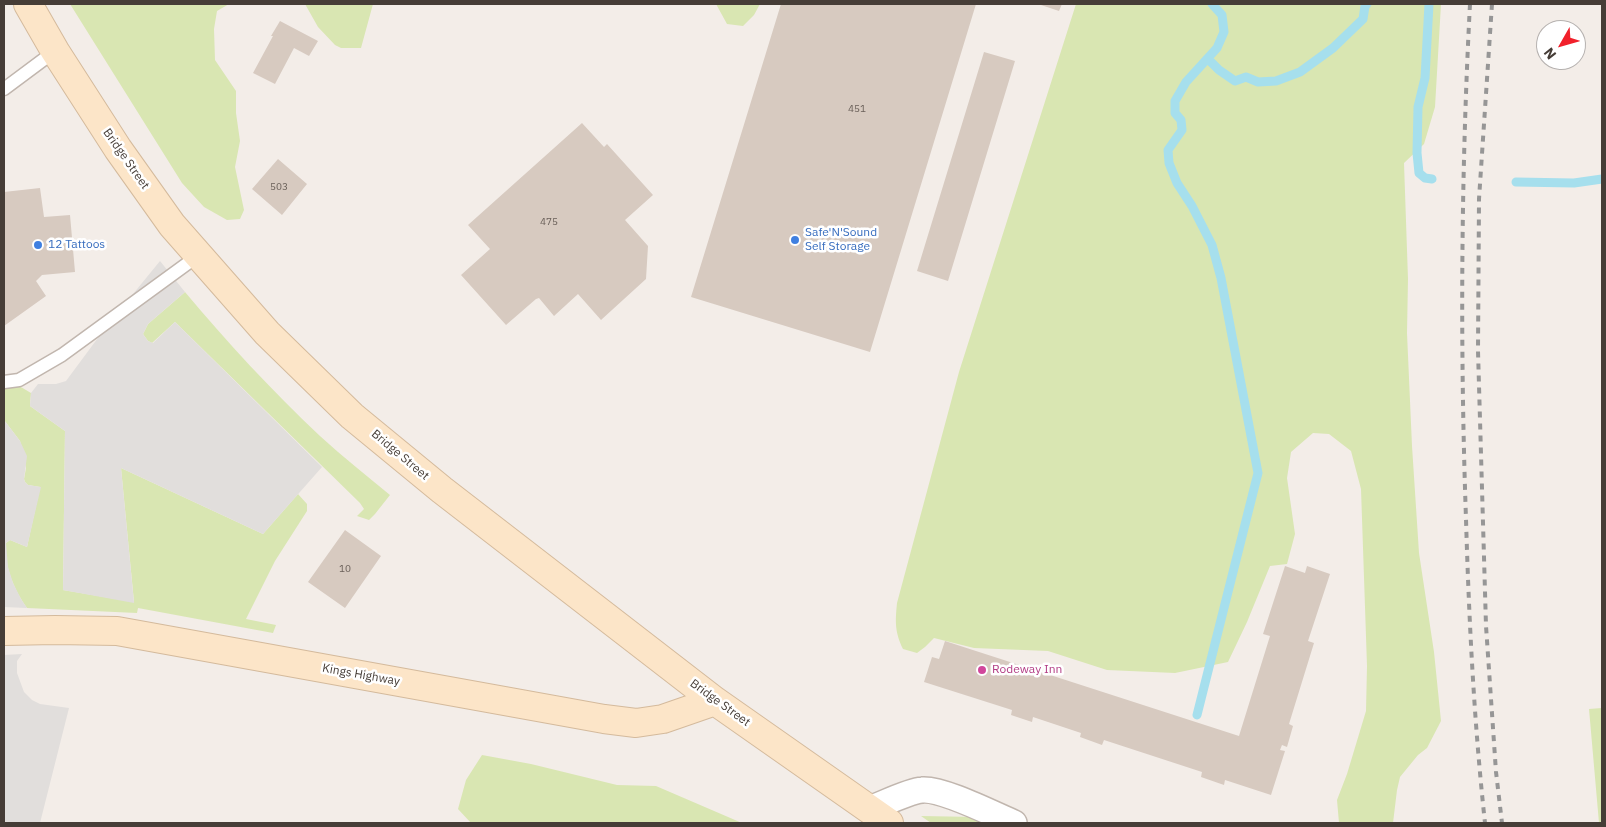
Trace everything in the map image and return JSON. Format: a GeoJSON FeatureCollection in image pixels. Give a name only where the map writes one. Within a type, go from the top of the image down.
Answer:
{"type":"FeatureCollection","features":[{"type":"Feature","properties":{"kind":"main road","name":"Bridge Street"},"geometry":{"type":"LineString","coordinates":[[28,4],[55,51],[118,149],[172,225],[267,333],[352,416],[442,490],[715,701],[880,816]]}},
{"type":"Feature","properties":{"kind":"main road","name":"Kings Highway"},"geometry":{"type":"LineString","coordinates":[[4,631],[117,630],[594,717],[636,723],[663,719],[715,701]]}},
{"type":"Feature","properties":{"kind":"street","name":"Bridge Street"},"geometry":{"type":"LineString","coordinates":[[880,816],[917,791],[926,790],[957,799],[1014,823]]}},
{"type":"Feature","properties":{"kind":"lane"},"geometry":{"type":"LineString","coordinates":[[4,89],[55,51]]}},
{"type":"Feature","properties":{"kind":"lane"},"geometry":{"type":"LineString","coordinates":[[4,382],[19,380],[62,355],[198,255]]}},
{"type":"Feature","properties":{"kind":"green space"},"geometry":{"type":"Polygon","coordinates":[[[70,4],[229,4],[217,11],[214,29],[215,60],[236,91],[236,113],[240,141],[235,167],[244,210],[240,219],[227,220],[204,207],[182,183],[70,4]]]}},
{"type":"Feature","properties":{"kind":"green space"},"geometry":{"type":"Polygon","coordinates":[[[305,4],[373,4],[361,48],[341,48],[335,45],[318,27],[305,4]]]}},
{"type":"Feature","properties":{"kind":"green space"},"geometry":{"type":"Polygon","coordinates":[[[716,4],[760,4],[754,15],[743,26],[727,24],[716,4]]]}},
{"type":"Feature","properties":{"kind":"green space"},"geometry":{"type":"Polygon","coordinates":[[[1076,4],[1441,4],[1435,107],[1424,144],[1404,163],[1408,279],[1407,333],[1419,553],[1434,652],[1441,721],[1427,748],[1418,755],[1400,777],[1393,823],[1339,823],[1337,800],[1366,711],[1367,666],[1361,489],[1351,451],[1329,434],[1313,433],[1291,452],[1287,478],[1295,534],[1287,564],[1270,566],[1228,662],[1175,673],[1107,670],[1048,651],[974,648],[934,638],[917,653],[903,649],[900,643],[896,627],[897,603],[959,372],[1076,4]]]}},
{"type":"Feature","properties":{"kind":"green space"},"geometry":{"type":"Polygon","coordinates":[[[185,292],[267,384],[302,419],[390,495],[369,520],[357,516],[364,509],[360,503],[175,322],[152,343],[148,341],[143,334],[148,324],[185,292]]]}},
{"type":"Feature","properties":{"kind":"green space"},"geometry":{"type":"Polygon","coordinates":[[[4,377],[31,393],[30,406],[65,431],[63,590],[134,602],[121,468],[263,534],[298,494],[307,504],[307,511],[275,561],[246,619],[276,625],[273,633],[138,608],[137,613],[27,608],[18,593],[8,569],[6,543],[10,540],[27,547],[40,487],[28,485],[25,482],[26,468],[20,441],[4,420],[4,377]]]}},
{"type":"Feature","properties":{"kind":"green space"},"geometry":{"type":"Polygon","coordinates":[[[1602,708],[1602,823],[1599,823],[1589,709],[1602,708]]]}},
{"type":"Feature","properties":{"kind":"green space"},"geometry":{"type":"Polygon","coordinates":[[[482,755],[531,764],[617,785],[656,786],[742,823],[471,823],[458,809],[466,780],[482,755]]]}},
{"type":"Feature","properties":{"kind":"green space"},"geometry":{"type":"Polygon","coordinates":[[[921,816],[976,817],[990,823],[931,823],[921,816]]]}},
{"type":"Feature","properties":{"kind":"shaded area"},"geometry":{"type":"Polygon","coordinates":[[[160,261],[185,292],[148,324],[143,334],[148,341],[153,343],[175,322],[322,467],[263,534],[121,468],[134,603],[63,590],[65,431],[30,406],[31,393],[38,384],[56,384],[66,381],[106,327],[160,261]]]}},
{"type":"Feature","properties":{"kind":"shaded area"},"geometry":{"type":"Polygon","coordinates":[[[4,420],[20,441],[27,456],[25,482],[28,485],[41,487],[27,547],[10,540],[6,543],[8,567],[13,583],[27,608],[4,607],[4,420]]]}},
{"type":"Feature","properties":{"kind":"shaded area"},"geometry":{"type":"Polygon","coordinates":[[[22,654],[17,661],[17,673],[24,692],[32,700],[40,704],[69,708],[40,823],[4,823],[4,655],[22,654]]]}},
{"type":"Feature","properties":{"kind":"building"},"geometry":{"type":"Polygon","coordinates":[[[781,4],[976,4],[870,352],[691,297],[781,4]]]}},
{"type":"Feature","properties":{"kind":"building"},"geometry":{"type":"Polygon","coordinates":[[[1038,4],[1062,4],[1059,11],[1038,4]]]}},
{"type":"Feature","properties":{"kind":"building"},"geometry":{"type":"Polygon","coordinates":[[[280,21],[318,41],[309,56],[294,48],[275,84],[253,73],[280,21]]]}},
{"type":"Feature","properties":{"kind":"building"},"geometry":{"type":"Polygon","coordinates":[[[984,52],[1015,61],[948,281],[917,271],[984,52]]]}},
{"type":"Feature","properties":{"kind":"building"},"geometry":{"type":"Polygon","coordinates":[[[582,123],[604,147],[607,144],[653,195],[625,220],[648,246],[646,279],[601,320],[578,294],[554,316],[539,298],[536,299],[506,325],[461,275],[490,249],[468,225],[582,123]]]}},
{"type":"Feature","properties":{"kind":"building"},"geometry":{"type":"Polygon","coordinates":[[[278,159],[307,184],[282,215],[252,189],[278,159]]]}},
{"type":"Feature","properties":{"kind":"building","name":"12 Tattoos"},"geometry":{"type":"Polygon","coordinates":[[[40,188],[44,217],[70,215],[75,272],[42,275],[36,281],[46,296],[4,326],[4,192],[40,188]]]}},
{"type":"Feature","properties":{"kind":"building"},"geometry":{"type":"Polygon","coordinates":[[[345,530],[381,556],[345,608],[308,582],[345,530]]]}},
{"type":"Feature","properties":{"kind":"building","name":"Rodeway Inn"},"geometry":{"type":"Polygon","coordinates":[[[1285,566],[1305,573],[1307,566],[1330,574],[1308,641],[1314,643],[1289,724],[1293,726],[1287,747],[1282,745],[1280,750],[1285,751],[1271,795],[1225,780],[1224,785],[1201,777],[1202,772],[1104,740],[1102,745],[1080,737],[1081,733],[1033,717],[1032,722],[1011,715],[1012,710],[924,682],[932,657],[939,659],[945,641],[1239,736],[1270,636],[1263,634],[1285,566]]]}},
{"type":"Feature","properties":{"kind":"waterway"},"geometry":{"type":"LineString","coordinates":[[1197,715],[1258,473],[1221,278],[1212,245],[1192,206],[1177,183],[1169,163],[1168,150],[1182,130],[1181,120],[1175,113],[1175,101],[1186,82],[1217,48],[1224,32],[1222,15],[1212,4]]}},
{"type":"Feature","properties":{"kind":"waterway"},"geometry":{"type":"LineString","coordinates":[[1208,59],[1219,70],[1235,81],[1246,77],[1258,82],[1276,81],[1300,72],[1333,48],[1363,19],[1367,4]]}},
{"type":"Feature","properties":{"kind":"waterway"},"geometry":{"type":"LineString","coordinates":[[1429,4],[1425,78],[1418,107],[1417,153],[1419,173],[1425,178],[1432,179]]}},
{"type":"Feature","properties":{"kind":"waterway"},"geometry":{"type":"LineString","coordinates":[[1516,182],[1574,183],[1602,179]]}},
{"type":"Feature","properties":{"kind":"railway"},"geometry":{"type":"LineString","coordinates":[[1470,4],[1463,197],[1463,390],[1470,633],[1485,823]]}},
{"type":"Feature","properties":{"kind":"railway"},"geometry":{"type":"LineString","coordinates":[[1492,4],[1479,199],[1478,351],[1486,626],[1496,772],[1502,823]]}},
{"type":"Feature","properties":{"kind":"place","name":"Safe'N'Sound Self Storage"},"geometry":{"type":"Point","coordinates":[795,240]}},
{"type":"Feature","properties":{"kind":"place","name":"12 Tattoos"},"geometry":{"type":"Point","coordinates":[38,245]}},
{"type":"Feature","properties":{"kind":"place","name":"Rodeway Inn"},"geometry":{"type":"Point","coordinates":[982,670]}}]}
